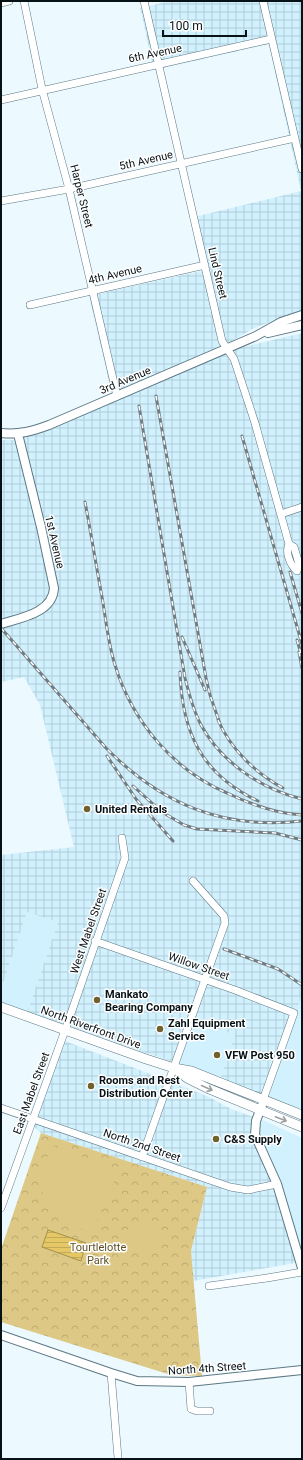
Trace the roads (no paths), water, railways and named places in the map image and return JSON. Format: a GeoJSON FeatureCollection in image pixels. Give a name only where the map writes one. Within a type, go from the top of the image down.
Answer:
{"type":"FeatureCollection","features":[{"type":"Feature","properties":{"kind":"main road","name":"North Riverfront Drive"},"geometry":{"type":"LineString","coordinates":[[1,1007],[174,1068],[191,1071],[302,1115]]}},
{"type":"Feature","properties":{"kind":"main road","name":"North Riverfront Drive"},"geometry":{"type":"LineString","coordinates":[[174,1068],[187,1078],[259,1111],[302,1127]]}},
{"type":"Feature","properties":{"kind":"street"},"geometry":{"type":"LineString","coordinates":[[1,3],[9,1]]}},
{"type":"Feature","properties":{"kind":"street","name":"Harper Street"},"geometry":{"type":"LineString","coordinates":[[24,1],[42,89],[70,189],[117,396]]}},
{"type":"Feature","properties":{"kind":"street","name":"Lind Street"},"geometry":{"type":"LineString","coordinates":[[144,1],[222,341],[234,359],[242,381],[289,544]]}},
{"type":"Feature","properties":{"kind":"street"},"geometry":{"type":"LineString","coordinates":[[263,1],[302,169]]}},
{"type":"Feature","properties":{"kind":"street","name":"6th Avenue"},"geometry":{"type":"LineString","coordinates":[[1,100],[42,89],[271,39]]}},
{"type":"Feature","properties":{"kind":"street","name":"5th Avenue"},"geometry":{"type":"LineString","coordinates":[[1,201],[70,189],[295,138]]}},
{"type":"Feature","properties":{"kind":"street","name":"4th Avenue"},"geometry":{"type":"LineString","coordinates":[[30,305],[205,265]]}},
{"type":"Feature","properties":{"kind":"street","name":"3rd Avenue"},"geometry":{"type":"LineString","coordinates":[[1,433],[18,434],[30,432],[49,425],[227,349],[256,336],[281,322],[302,315]]}},
{"type":"Feature","properties":{"kind":"street","name":"3rd Avenue"},"geometry":{"type":"LineString","coordinates":[[256,336],[302,325]]}},
{"type":"Feature","properties":{"kind":"street","name":"1st Avenue"},"geometry":{"type":"LineString","coordinates":[[1,624],[37,612],[51,601],[54,595],[54,588],[44,539],[18,434]]}},
{"type":"Feature","properties":{"kind":"street"},"geometry":{"type":"LineString","coordinates":[[281,514],[302,507]]}},
{"type":"Feature","properties":{"kind":"street","name":"West Mabel Street"},"geometry":{"type":"LineString","coordinates":[[65,1030],[125,858],[122,838]]}},
{"type":"Feature","properties":{"kind":"street"},"geometry":{"type":"LineString","coordinates":[[142,1157],[225,923],[224,916],[193,881]]}},
{"type":"Feature","properties":{"kind":"street","name":"Willow Street"},"geometry":{"type":"LineString","coordinates":[[96,941],[294,1014],[263,1100]]}},
{"type":"Feature","properties":{"kind":"street","name":"East Mabel Street"},"geometry":{"type":"LineString","coordinates":[[1,1208],[65,1030]]}},
{"type":"Feature","properties":{"kind":"street"},"geometry":{"type":"LineString","coordinates":[[263,1100],[255,1128],[255,1135],[277,1184],[302,1268]]}},
{"type":"Feature","properties":{"kind":"street","name":"North 2nd Street"},"geometry":{"type":"LineString","coordinates":[[1,1108],[239,1189],[257,1189],[277,1184]]}},
{"type":"Feature","properties":{"kind":"street"},"geometry":{"type":"LineString","coordinates":[[209,1286],[302,1272]]}},
{"type":"Feature","properties":{"kind":"street","name":"North 4th Street"},"geometry":{"type":"LineString","coordinates":[[1,1335],[138,1381],[189,1382],[302,1370]]}},
{"type":"Feature","properties":{"kind":"street"},"geometry":{"type":"LineString","coordinates":[[111,1373],[118,1458]]}},
{"type":"Feature","properties":{"kind":"street"},"geometry":{"type":"LineString","coordinates":[[189,1382],[191,1409],[197,1412],[210,1411]]}},
{"type":"Feature","properties":{"kind":"railway"},"geometry":{"type":"LineString","coordinates":[[156,396],[206,678],[220,724]]}},
{"type":"Feature","properties":{"kind":"railway"},"geometry":{"type":"LineString","coordinates":[[139,406],[185,678],[196,714],[209,738],[219,751],[231,762],[257,781],[302,799]]}},
{"type":"Feature","properties":{"kind":"railway"},"geometry":{"type":"LineString","coordinates":[[242,436],[302,644]]}},
{"type":"Feature","properties":{"kind":"railway"},"geometry":{"type":"LineString","coordinates":[[85,502],[109,640],[115,665],[122,686],[144,724],[172,757],[207,783],[254,805],[283,813],[302,815]]}},
{"type":"Feature","properties":{"kind":"railway"},"geometry":{"type":"LineString","coordinates":[[290,572],[302,613]]}},
{"type":"Feature","properties":{"kind":"railway"},"geometry":{"type":"LineString","coordinates":[[1,628],[106,748],[127,768],[149,784],[171,798],[195,809],[220,817],[273,823],[302,821]]}},
{"type":"Feature","properties":{"kind":"railway"},"geometry":{"type":"LineString","coordinates":[[182,637],[205,690]]}},
{"type":"Feature","properties":{"kind":"railway"},"geometry":{"type":"LineString","coordinates":[[297,640],[302,657]]}},
{"type":"Feature","properties":{"kind":"railway"},"geometry":{"type":"LineString","coordinates":[[299,652],[302,668]]}},
{"type":"Feature","properties":{"kind":"railway"},"geometry":{"type":"LineString","coordinates":[[180,672],[185,714],[198,749],[222,778],[238,790],[258,801]]}},
{"type":"Feature","properties":{"kind":"railway"},"geometry":{"type":"LineString","coordinates":[[218,720],[229,740],[244,759],[263,775],[283,788]]}},
{"type":"Feature","properties":{"kind":"railway"},"geometry":{"type":"LineString","coordinates":[[107,756],[136,799],[173,841]]}},
{"type":"Feature","properties":{"kind":"railway"},"geometry":{"type":"LineString","coordinates":[[133,786],[162,812],[184,825],[197,829],[275,833],[302,840]]}},
{"type":"Feature","properties":{"kind":"railway"},"geometry":{"type":"LineString","coordinates":[[224,949],[278,969],[302,985]]}},
{"type":"Feature","properties":{"kind":"place","name":"United Rentals"},"geometry":{"type":"Point","coordinates":[87,809]}},
{"type":"Feature","properties":{"kind":"place","name":"Mankato Bearing Company"},"geometry":{"type":"Point","coordinates":[97,1000]}},
{"type":"Feature","properties":{"kind":"place","name":"Zahl Equipment Service"},"geometry":{"type":"Point","coordinates":[160,1029]}},
{"type":"Feature","properties":{"kind":"place","name":"VFW Post 950"},"geometry":{"type":"Point","coordinates":[217,1055]}},
{"type":"Feature","properties":{"kind":"place","name":"Rooms and Rest Distribution Center"},"geometry":{"type":"Point","coordinates":[91,1086]}},
{"type":"Feature","properties":{"kind":"place","name":"C&S Supply"},"geometry":{"type":"Point","coordinates":[216,1139]}},
{"type":"Feature","properties":{"kind":"park label","name":"Tourtlelotte Park"},"geometry":{"type":"Point","coordinates":[98,1253]}}]}
